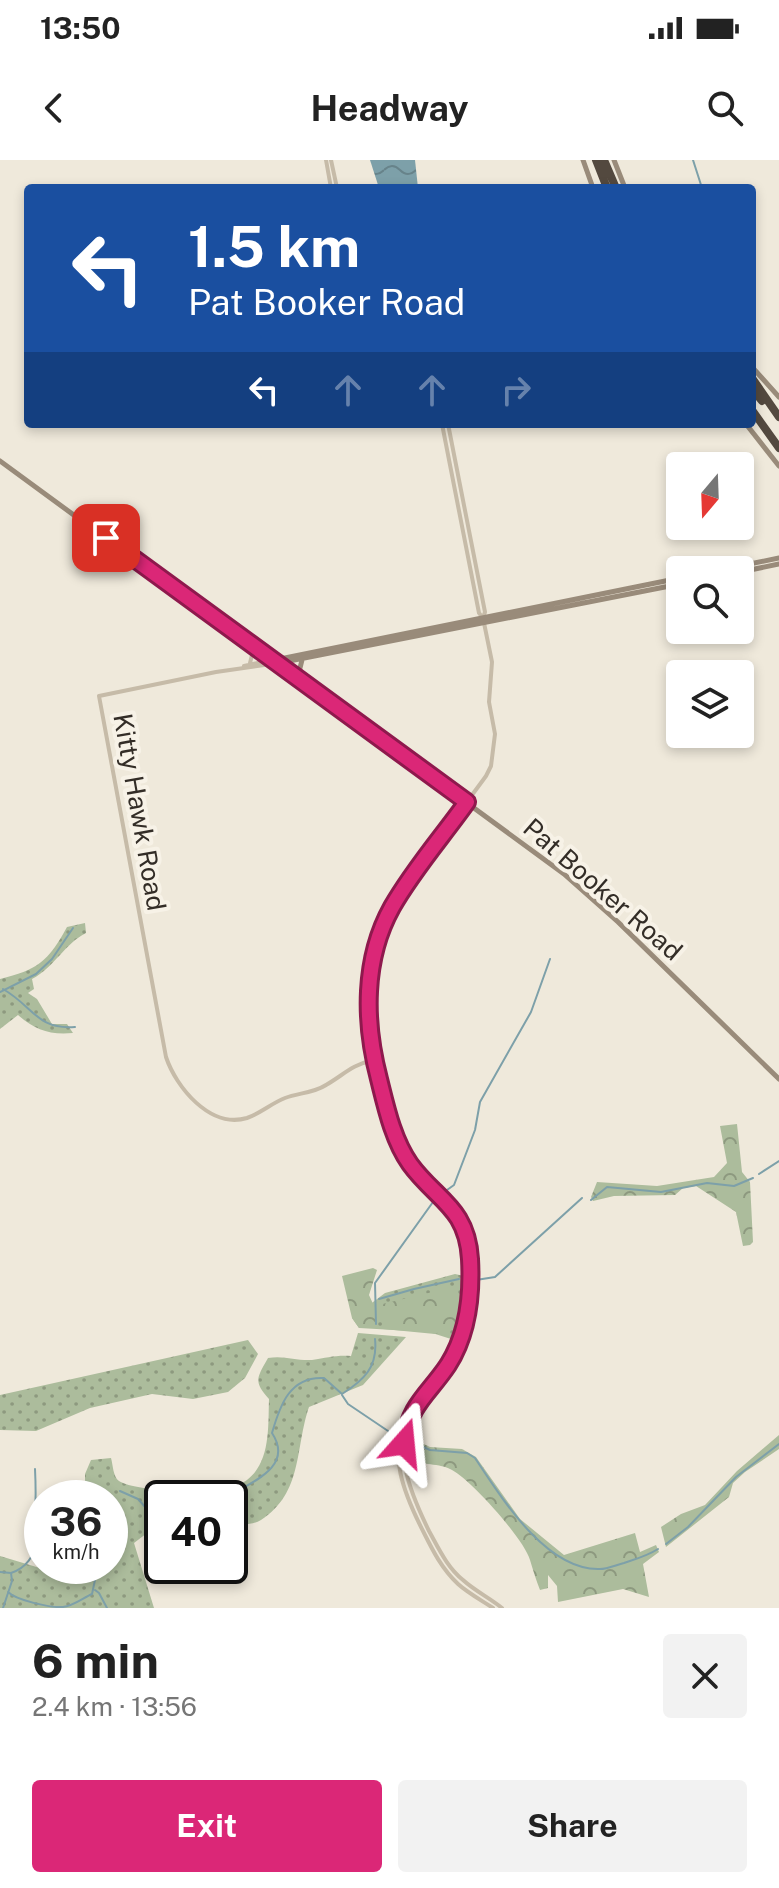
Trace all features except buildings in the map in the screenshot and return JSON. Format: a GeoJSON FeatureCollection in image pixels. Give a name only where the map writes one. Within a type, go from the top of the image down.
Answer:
{"type":"FeatureCollection","features":[{"type":"Feature","properties":{"kind":"highway"},"geometry":{"type":"LineString","coordinates":[[596,160],[605,184]]}},
{"type":"Feature","properties":{"kind":"highway"},"geometry":{"type":"LineString","coordinates":[[604,160],[614,184]]}},
{"type":"Feature","properties":{"kind":"highway"},"geometry":{"type":"LineString","coordinates":[[756,384],[779,417]]}},
{"type":"Feature","properties":{"kind":"highway"},"geometry":{"type":"LineString","coordinates":[[756,394],[779,424]]}},
{"type":"Feature","properties":{"kind":"highway"},"geometry":{"type":"LineString","coordinates":[[756,416],[779,448]]}},
{"type":"Feature","properties":{"kind":"main road"},"geometry":{"type":"LineString","coordinates":[[583,160],[592,184]]}},
{"type":"Feature","properties":{"kind":"main road"},"geometry":{"type":"LineString","coordinates":[[614,160],[623,184]]}},
{"type":"Feature","properties":{"kind":"main road"},"geometry":{"type":"LineString","coordinates":[[756,371],[779,397]]}},
{"type":"Feature","properties":{"kind":"main road"},"geometry":{"type":"LineString","coordinates":[[749,428],[779,466]]}},
{"type":"Feature","properties":{"kind":"main road","name":"Pat Booker Road"},"geometry":{"type":"LineString","coordinates":[[0,461],[467,802],[581,889],[779,1079]]}},
{"type":"Feature","properties":{"kind":"main road"},"geometry":{"type":"LineString","coordinates":[[754,565],[779,561]]}},
{"type":"Feature","properties":{"kind":"main road"},"geometry":{"type":"LineString","coordinates":[[754,568],[779,561]]}},
{"type":"Feature","properties":{"kind":"main road","name":"Kitty Hawk Road"},"geometry":{"type":"LineString","coordinates":[[276,662],[666,584]]}},
{"type":"Feature","properties":{"kind":"main road","name":"Kitty Hawk Road"},"geometry":{"type":"LineString","coordinates":[[276,662],[339,649]]}},
{"type":"Feature","properties":{"kind":"main road"},"geometry":{"type":"LineString","coordinates":[[302,681],[299,667],[304,658]]}},
{"type":"Feature","properties":{"kind":"street"},"geometry":{"type":"LineString","coordinates":[[329,160],[333,184]]}},
{"type":"Feature","properties":{"kind":"street"},"geometry":{"type":"LineString","coordinates":[[446,428],[479,613],[484,620],[492,662],[489,702],[494,748],[491,766],[393,906],[381,932],[370,977],[368,1022],[374,1060],[403,1153],[422,1178],[448,1203],[463,1227],[469,1247],[471,1289],[462,1335],[446,1368],[422,1394],[411,1414],[404,1443],[404,1466],[409,1488],[444,1559],[463,1580],[502,1608]]}},
{"type":"Feature","properties":{"kind":"street"},"geometry":{"type":"LineString","coordinates":[[248,641],[252,650],[250,663]]}},
{"type":"Feature","properties":{"kind":"street","name":"Kitty Hawk Road"},"geometry":{"type":"LineString","coordinates":[[238,668],[250,663],[276,662]]}},
{"type":"Feature","properties":{"kind":"street","name":"Kitty Hawk Road"},"geometry":{"type":"LineString","coordinates":[[276,662],[99,696],[166,1057],[179,1086],[213,1113],[229,1119],[248,1117],[283,1099],[325,1086],[359,1063],[374,1060]]}},
{"type":"Feature","properties":{"kind":"street"},"geometry":{"type":"LineString","coordinates":[[469,1272],[453,1342],[441,1365],[418,1391],[402,1421],[398,1467],[404,1490],[439,1562],[459,1585],[493,1608]]}},
{"type":"Feature","properties":{"kind":"green space"},"geometry":{"type":"Polygon","coordinates":[[[85,923],[86,933],[32,979],[34,989],[28,993],[37,999],[52,1024],[67,1024],[73,1033],[43,1030],[18,1015],[0,1029],[0,979],[40,963],[54,949],[67,927],[85,923]]]}},
{"type":"Feature","properties":{"kind":"green space"},"geometry":{"type":"Polygon","coordinates":[[[737,1124],[742,1172],[750,1182],[753,1242],[750,1245],[743,1246],[736,1212],[696,1186],[683,1188],[675,1195],[614,1196],[593,1201],[591,1197],[597,1182],[657,1186],[714,1177],[727,1163],[720,1126],[737,1124]]]}},
{"type":"Feature","properties":{"kind":"green space"},"geometry":{"type":"Polygon","coordinates":[[[373,1268],[377,1270],[369,1295],[374,1306],[448,1289],[461,1295],[456,1325],[435,1334],[383,1329],[380,1321],[368,1328],[359,1328],[352,1318],[342,1276],[373,1268]]]}},
{"type":"Feature","properties":{"kind":"green space"},"geometry":{"type":"Polygon","coordinates":[[[455,1274],[464,1276],[451,1339],[429,1332],[359,1328],[352,1318],[385,1293],[455,1274]]]}},
{"type":"Feature","properties":{"kind":"green space"},"geometry":{"type":"Polygon","coordinates":[[[358,1333],[406,1337],[363,1385],[309,1407],[296,1469],[284,1497],[261,1520],[248,1524],[247,1480],[260,1463],[267,1442],[269,1399],[258,1379],[268,1358],[312,1360],[351,1356],[358,1333]]]}},
{"type":"Feature","properties":{"kind":"green space"},"geometry":{"type":"Polygon","coordinates":[[[248,1340],[258,1354],[245,1378],[228,1392],[193,1399],[152,1394],[90,1408],[36,1431],[0,1430],[0,1395],[248,1340]]]}},
{"type":"Feature","properties":{"kind":"green space"},"geometry":{"type":"Polygon","coordinates":[[[779,1435],[779,1449],[745,1472],[733,1483],[729,1497],[666,1547],[661,1527],[681,1514],[705,1505],[737,1471],[779,1435]]]}},
{"type":"Feature","properties":{"kind":"green space"},"geometry":{"type":"Polygon","coordinates":[[[409,1437],[430,1447],[462,1449],[476,1457],[520,1519],[564,1555],[635,1533],[640,1552],[656,1545],[659,1552],[643,1564],[649,1597],[623,1589],[558,1602],[557,1586],[548,1575],[548,1588],[540,1590],[526,1551],[496,1511],[452,1470],[412,1458],[406,1452],[409,1437]]]}},
{"type":"Feature","properties":{"kind":"green space"},"geometry":{"type":"Polygon","coordinates":[[[111,1458],[117,1479],[85,1480],[85,1474],[91,1460],[111,1458]]]}},
{"type":"Feature","properties":{"kind":"green space"},"geometry":{"type":"Polygon","coordinates":[[[129,1485],[144,1488],[144,1535],[134,1543],[144,1584],[147,1584],[154,1608],[0,1608],[0,1556],[24,1563],[24,1584],[128,1584],[129,1485]]]}},
{"type":"Feature","properties":{"kind":"water"},"geometry":{"type":"Polygon","coordinates":[[[370,160],[415,160],[418,184],[378,184],[370,160]]]}},
{"type":"Feature","properties":{"kind":"waterway"},"geometry":{"type":"LineString","coordinates":[[693,160],[701,184]]}},
{"type":"Feature","properties":{"kind":"waterway"},"geometry":{"type":"LineString","coordinates":[[0,992],[36,974],[52,959],[73,928]]}},
{"type":"Feature","properties":{"kind":"waterway"},"geometry":{"type":"LineString","coordinates":[[447,1190],[454,1185],[475,1130],[480,1102],[531,1012],[550,959]]}},
{"type":"Feature","properties":{"kind":"waterway"},"geometry":{"type":"LineString","coordinates":[[3,989],[44,1021],[62,1027],[75,1027]]}},
{"type":"Feature","properties":{"kind":"waterway"},"geometry":{"type":"LineString","coordinates":[[759,1174],[779,1161]]}},
{"type":"Feature","properties":{"kind":"waterway"},"geometry":{"type":"LineString","coordinates":[[591,1200],[607,1187],[661,1192],[707,1183],[734,1186],[753,1178]]}},
{"type":"Feature","properties":{"kind":"waterway"},"geometry":{"type":"LineString","coordinates":[[476,1280],[495,1277],[582,1198]]}},
{"type":"Feature","properties":{"kind":"waterway"},"geometry":{"type":"LineString","coordinates":[[376,1324],[375,1283],[433,1202]]}},
{"type":"Feature","properties":{"kind":"waterway"},"geometry":{"type":"LineString","coordinates":[[379,1299],[459,1279]]}},
{"type":"Feature","properties":{"kind":"waterway"},"geometry":{"type":"LineString","coordinates":[[248,1485],[266,1473],[278,1456],[278,1445],[272,1433],[288,1394],[303,1382],[324,1378],[342,1394],[368,1372],[374,1357],[375,1339]]}},
{"type":"Feature","properties":{"kind":"waterway"},"geometry":{"type":"LineString","coordinates":[[342,1395],[348,1404],[394,1435]]}},
{"type":"Feature","properties":{"kind":"waterway"},"geometry":{"type":"LineString","coordinates":[[408,1440],[430,1450],[467,1453],[475,1458],[527,1529],[561,1558],[580,1566],[600,1569],[658,1549]]}},
{"type":"Feature","properties":{"kind":"waterway"},"geometry":{"type":"LineString","coordinates":[[666,1544],[688,1527],[736,1477],[779,1444]]}},
{"type":"Feature","properties":{"kind":"waterway"},"geometry":{"type":"LineString","coordinates":[[11,1573],[25,1565],[35,1546],[35,1469]]}},
{"type":"Feature","properties":{"kind":"waterway"},"geometry":{"type":"LineString","coordinates":[[128,1495],[144,1506]]}},
{"type":"Feature","properties":{"kind":"waterway"},"geometry":{"type":"LineString","coordinates":[[0,1572],[11,1573],[12,1581],[3,1608]]}},
{"type":"Feature","properties":{"kind":"waterway"},"geometry":{"type":"LineString","coordinates":[[8,1592],[34,1603],[57,1607],[74,1604],[92,1594],[94,1584]]}},
{"type":"Feature","properties":{"kind":"waterway"},"geometry":{"type":"LineString","coordinates":[[95,1590],[107,1608]]}},
{"type":"Feature","properties":{"kind":"route"},"geometry":{"type":"LineString","coordinates":[[106,538],[467,802],[393,906],[381,932],[370,977],[368,1022],[371,1046],[397,1142],[411,1165],[453,1209],[463,1227],[470,1258],[471,1289],[458,1345],[446,1368],[422,1394],[408,1423],[404,1443]]}}]}
